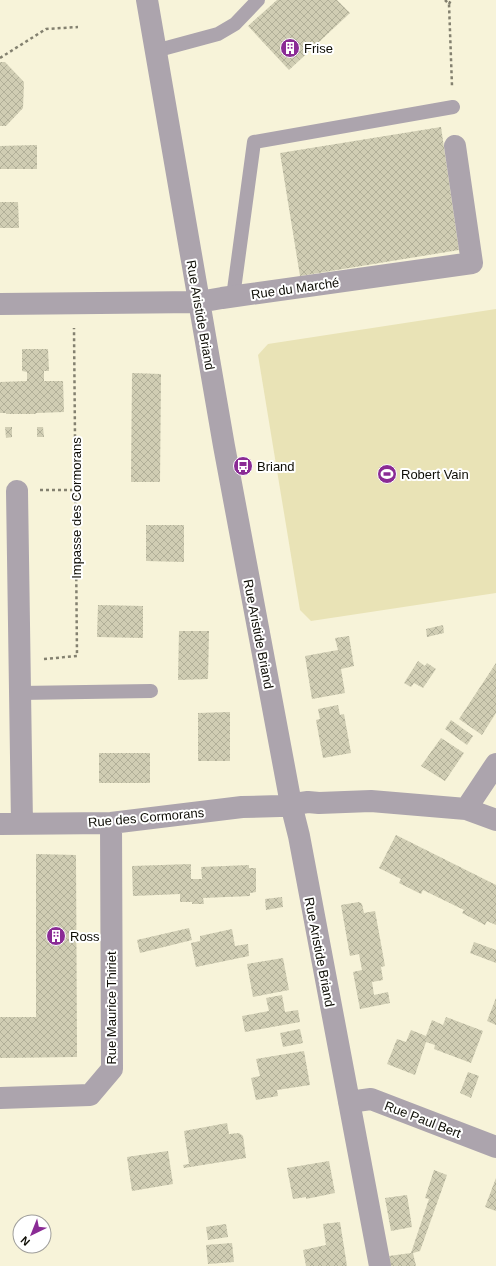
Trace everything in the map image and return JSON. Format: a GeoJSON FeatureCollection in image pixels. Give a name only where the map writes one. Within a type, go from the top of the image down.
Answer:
{"type":"FeatureCollection","features":[{"type":"Feature","properties":{"kind":"street","name":"Rue Aristide Briand"},"geometry":{"type":"LineString","coordinates":[[146,0],[224,446],[380,1266]]}},
{"type":"Feature","properties":{"kind":"street","name":"Rue du Marché"},"geometry":{"type":"LineString","coordinates":[[0,304],[199,302],[472,263],[455,146]]}},
{"type":"Feature","properties":{"kind":"street"},"geometry":{"type":"LineString","coordinates":[[17,490],[22,824]]}},
{"type":"Feature","properties":{"kind":"street"},"geometry":{"type":"LineString","coordinates":[[466,809],[496,764]]}},
{"type":"Feature","properties":{"kind":"street","name":"Rue des Cormorans"},"geometry":{"type":"LineString","coordinates":[[0,824],[111,823],[308,802],[371,801],[466,809],[496,820]]}},
{"type":"Feature","properties":{"kind":"street","name":"Rue Maurice Thiriet"},"geometry":{"type":"LineString","coordinates":[[0,1098],[90,1095],[112,1069],[111,823]]}},
{"type":"Feature","properties":{"kind":"street","name":"Rue Paul Bert"},"geometry":{"type":"LineString","coordinates":[[349,1102],[371,1099],[496,1148]]}},
{"type":"Feature","properties":{"kind":"lane"},"geometry":{"type":"LineString","coordinates":[[156,51],[218,34],[235,24],[258,0]]}},
{"type":"Feature","properties":{"kind":"lane"},"geometry":{"type":"LineString","coordinates":[[233,297],[254,142],[453,107]]}},
{"type":"Feature","properties":{"kind":"lane"},"geometry":{"type":"LineString","coordinates":[[20,693],[151,691]]}},
{"type":"Feature","properties":{"kind":"path"},"geometry":{"type":"LineString","coordinates":[[445,0],[449,4]]}},
{"type":"Feature","properties":{"kind":"path"},"geometry":{"type":"LineString","coordinates":[[451,0],[449,4],[453,107]]}},
{"type":"Feature","properties":{"kind":"path"},"geometry":{"type":"LineString","coordinates":[[0,58],[46,30],[78,27]]}},
{"type":"Feature","properties":{"kind":"path","name":"Impasse des Cormorans"},"geometry":{"type":"LineString","coordinates":[[20,661],[77,656],[74,335],[72,303]]}},
{"type":"Feature","properties":{"kind":"shaded area","name":"Robert Vain"},"geometry":{"type":"Polygon","coordinates":[[[496,309],[496,593],[311,621],[300,610],[258,355],[268,344],[496,309]]]}},
{"type":"Feature","properties":{"kind":"building","name":"Frise"},"geometry":{"type":"Polygon","coordinates":[[[277,0],[337,0],[350,13],[289,70],[248,26],[277,0]]]}},
{"type":"Feature","properties":{"kind":"building"},"geometry":{"type":"Polygon","coordinates":[[[0,62],[5,62],[24,82],[23,108],[6,126],[0,126],[0,62]]]}},
{"type":"Feature","properties":{"kind":"building"},"geometry":{"type":"Polygon","coordinates":[[[441,127],[459,250],[300,276],[280,153],[441,127]]]}},
{"type":"Feature","properties":{"kind":"building"},"geometry":{"type":"Polygon","coordinates":[[[37,145],[37,169],[0,169],[0,146],[37,145]]]}},
{"type":"Feature","properties":{"kind":"building"},"geometry":{"type":"Polygon","coordinates":[[[0,202],[18,202],[19,228],[0,228],[0,202]]]}},
{"type":"Feature","properties":{"kind":"building"},"geometry":{"type":"Polygon","coordinates":[[[22,349],[48,349],[49,371],[44,371],[44,381],[63,381],[64,412],[36,414],[0,413],[0,382],[27,381],[27,372],[22,371],[22,349]]]}},
{"type":"Feature","properties":{"kind":"building"},"geometry":{"type":"Polygon","coordinates":[[[132,373],[161,374],[160,482],[131,482],[132,373]]]}},
{"type":"Feature","properties":{"kind":"building"},"geometry":{"type":"Polygon","coordinates":[[[5,427],[12,427],[12,437],[6,438],[5,427]]]}},
{"type":"Feature","properties":{"kind":"building"},"geometry":{"type":"Polygon","coordinates":[[[37,427],[43,427],[44,437],[37,437],[37,427]]]}},
{"type":"Feature","properties":{"kind":"building"},"geometry":{"type":"Polygon","coordinates":[[[146,525],[184,525],[184,562],[146,561],[146,525]]]}},
{"type":"Feature","properties":{"kind":"building"},"geometry":{"type":"Polygon","coordinates":[[[98,605],[143,606],[143,638],[97,637],[98,605]]]}},
{"type":"Feature","properties":{"kind":"building"},"geometry":{"type":"Polygon","coordinates":[[[443,625],[444,633],[427,637],[426,629],[443,625]]]}},
{"type":"Feature","properties":{"kind":"building"},"geometry":{"type":"Polygon","coordinates":[[[179,631],[209,631],[208,679],[178,680],[179,631]]]}},
{"type":"Feature","properties":{"kind":"building"},"geometry":{"type":"Polygon","coordinates":[[[349,636],[354,666],[341,669],[345,693],[312,699],[305,656],[338,650],[335,638],[349,636]]]}},
{"type":"Feature","properties":{"kind":"building"},"geometry":{"type":"Polygon","coordinates":[[[418,661],[425,666],[427,663],[436,669],[423,688],[414,683],[411,687],[404,683],[418,661]]]}},
{"type":"Feature","properties":{"kind":"building"},"geometry":{"type":"Polygon","coordinates":[[[496,663],[496,713],[482,735],[459,719],[496,663]]]}},
{"type":"Feature","properties":{"kind":"building"},"geometry":{"type":"Polygon","coordinates":[[[338,705],[340,715],[344,714],[351,753],[323,758],[316,720],[320,719],[318,709],[338,705]]]}},
{"type":"Feature","properties":{"kind":"building"},"geometry":{"type":"Polygon","coordinates":[[[230,712],[230,761],[198,761],[198,713],[230,712]]]}},
{"type":"Feature","properties":{"kind":"building"},"geometry":{"type":"Polygon","coordinates":[[[451,720],[473,736],[467,745],[445,729],[451,720]]]}},
{"type":"Feature","properties":{"kind":"building"},"geometry":{"type":"Polygon","coordinates":[[[441,738],[464,753],[445,781],[421,766],[441,738]]]}},
{"type":"Feature","properties":{"kind":"building"},"geometry":{"type":"Polygon","coordinates":[[[99,753],[150,753],[150,783],[99,783],[99,753]]]}},
{"type":"Feature","properties":{"kind":"building"},"geometry":{"type":"Polygon","coordinates":[[[396,835],[496,885],[496,925],[487,921],[485,925],[462,913],[464,910],[423,890],[421,894],[399,883],[401,879],[379,868],[396,835]]]}},
{"type":"Feature","properties":{"kind":"building","name":"Ross"},"geometry":{"type":"Polygon","coordinates":[[[36,854],[76,855],[77,1057],[0,1058],[0,1017],[36,1017],[36,854]]]}},
{"type":"Feature","properties":{"kind":"building"},"geometry":{"type":"Polygon","coordinates":[[[191,864],[191,879],[202,879],[201,867],[249,865],[249,868],[256,868],[256,892],[250,893],[250,896],[203,898],[204,904],[180,902],[180,894],[133,896],[132,866],[191,864]]]}},
{"type":"Feature","properties":{"kind":"building"},"geometry":{"type":"Polygon","coordinates":[[[282,897],[283,907],[266,910],[265,899],[282,897]]]}},
{"type":"Feature","properties":{"kind":"building"},"geometry":{"type":"Polygon","coordinates":[[[359,902],[362,904],[364,913],[375,911],[385,966],[381,967],[383,980],[372,982],[374,995],[388,992],[390,1003],[360,1009],[353,972],[362,970],[359,954],[350,956],[341,905],[359,902]]]}},
{"type":"Feature","properties":{"kind":"building"},"geometry":{"type":"Polygon","coordinates":[[[189,928],[192,940],[140,953],[137,940],[189,928]]]}},
{"type":"Feature","properties":{"kind":"building"},"geometry":{"type":"Polygon","coordinates":[[[232,929],[235,946],[248,944],[249,956],[196,967],[191,943],[200,941],[200,936],[232,929]]]}},
{"type":"Feature","properties":{"kind":"building"},"geometry":{"type":"Polygon","coordinates":[[[474,942],[496,950],[496,963],[470,953],[474,942]]]}},
{"type":"Feature","properties":{"kind":"building"},"geometry":{"type":"Polygon","coordinates":[[[283,958],[289,990],[253,997],[247,964],[283,958]]]}},
{"type":"Feature","properties":{"kind":"building"},"geometry":{"type":"Polygon","coordinates":[[[282,995],[285,1012],[298,1010],[300,1022],[245,1032],[242,1016],[269,1011],[266,998],[282,995]]]}},
{"type":"Feature","properties":{"kind":"building"},"geometry":{"type":"Polygon","coordinates":[[[496,998],[496,1025],[487,1021],[496,998]]]}},
{"type":"Feature","properties":{"kind":"building"},"geometry":{"type":"Polygon","coordinates":[[[446,1017],[483,1031],[471,1063],[434,1049],[435,1045],[426,1042],[415,1075],[387,1064],[397,1039],[406,1042],[411,1030],[426,1036],[432,1020],[443,1025],[446,1017]]]}},
{"type":"Feature","properties":{"kind":"building"},"geometry":{"type":"Polygon","coordinates":[[[300,1029],[303,1043],[283,1047],[280,1033],[300,1029]]]}},
{"type":"Feature","properties":{"kind":"building"},"geometry":{"type":"Polygon","coordinates":[[[304,1051],[310,1085],[277,1090],[278,1096],[256,1100],[251,1078],[260,1076],[256,1059],[304,1051]]]}},
{"type":"Feature","properties":{"kind":"building"},"geometry":{"type":"Polygon","coordinates":[[[468,1072],[479,1076],[471,1098],[460,1093],[468,1072]]]}},
{"type":"Feature","properties":{"kind":"building"},"geometry":{"type":"Polygon","coordinates":[[[227,1123],[229,1134],[239,1133],[243,1136],[246,1158],[184,1168],[183,1165],[189,1164],[184,1131],[227,1123]]]}},
{"type":"Feature","properties":{"kind":"building"},"geometry":{"type":"Polygon","coordinates":[[[168,1151],[173,1184],[132,1191],[127,1157],[168,1151]]]}},
{"type":"Feature","properties":{"kind":"building"},"geometry":{"type":"Polygon","coordinates":[[[329,1161],[335,1193],[306,1199],[306,1197],[293,1199],[287,1168],[329,1161]]]}},
{"type":"Feature","properties":{"kind":"building"},"geometry":{"type":"Polygon","coordinates":[[[434,1170],[447,1175],[420,1251],[413,1253],[416,1266],[391,1266],[389,1256],[411,1253],[429,1199],[425,1198],[434,1170]]]}},
{"type":"Feature","properties":{"kind":"building"},"geometry":{"type":"Polygon","coordinates":[[[496,1178],[496,1211],[485,1207],[496,1178]]]}},
{"type":"Feature","properties":{"kind":"building"},"geometry":{"type":"Polygon","coordinates":[[[407,1195],[412,1227],[391,1231],[385,1198],[407,1195]]]}},
{"type":"Feature","properties":{"kind":"building"},"geometry":{"type":"Polygon","coordinates":[[[340,1222],[347,1266],[306,1266],[303,1250],[326,1245],[323,1224],[340,1222]]]}},
{"type":"Feature","properties":{"kind":"building"},"geometry":{"type":"Polygon","coordinates":[[[226,1224],[228,1237],[208,1240],[206,1227],[226,1224]]]}},
{"type":"Feature","properties":{"kind":"building"},"geometry":{"type":"Polygon","coordinates":[[[232,1243],[234,1262],[208,1264],[206,1245],[232,1243]]]}},
{"type":"Feature","properties":{"kind":"place","name":"Frise"},"geometry":{"type":"Point","coordinates":[290,48]}},
{"type":"Feature","properties":{"kind":"place","name":"Briand"},"geometry":{"type":"Point","coordinates":[243,466]}},
{"type":"Feature","properties":{"kind":"place","name":"Robert Vain"},"geometry":{"type":"Point","coordinates":[387,474]}},
{"type":"Feature","properties":{"kind":"place","name":"Ross"},"geometry":{"type":"Point","coordinates":[56,936]}}]}
